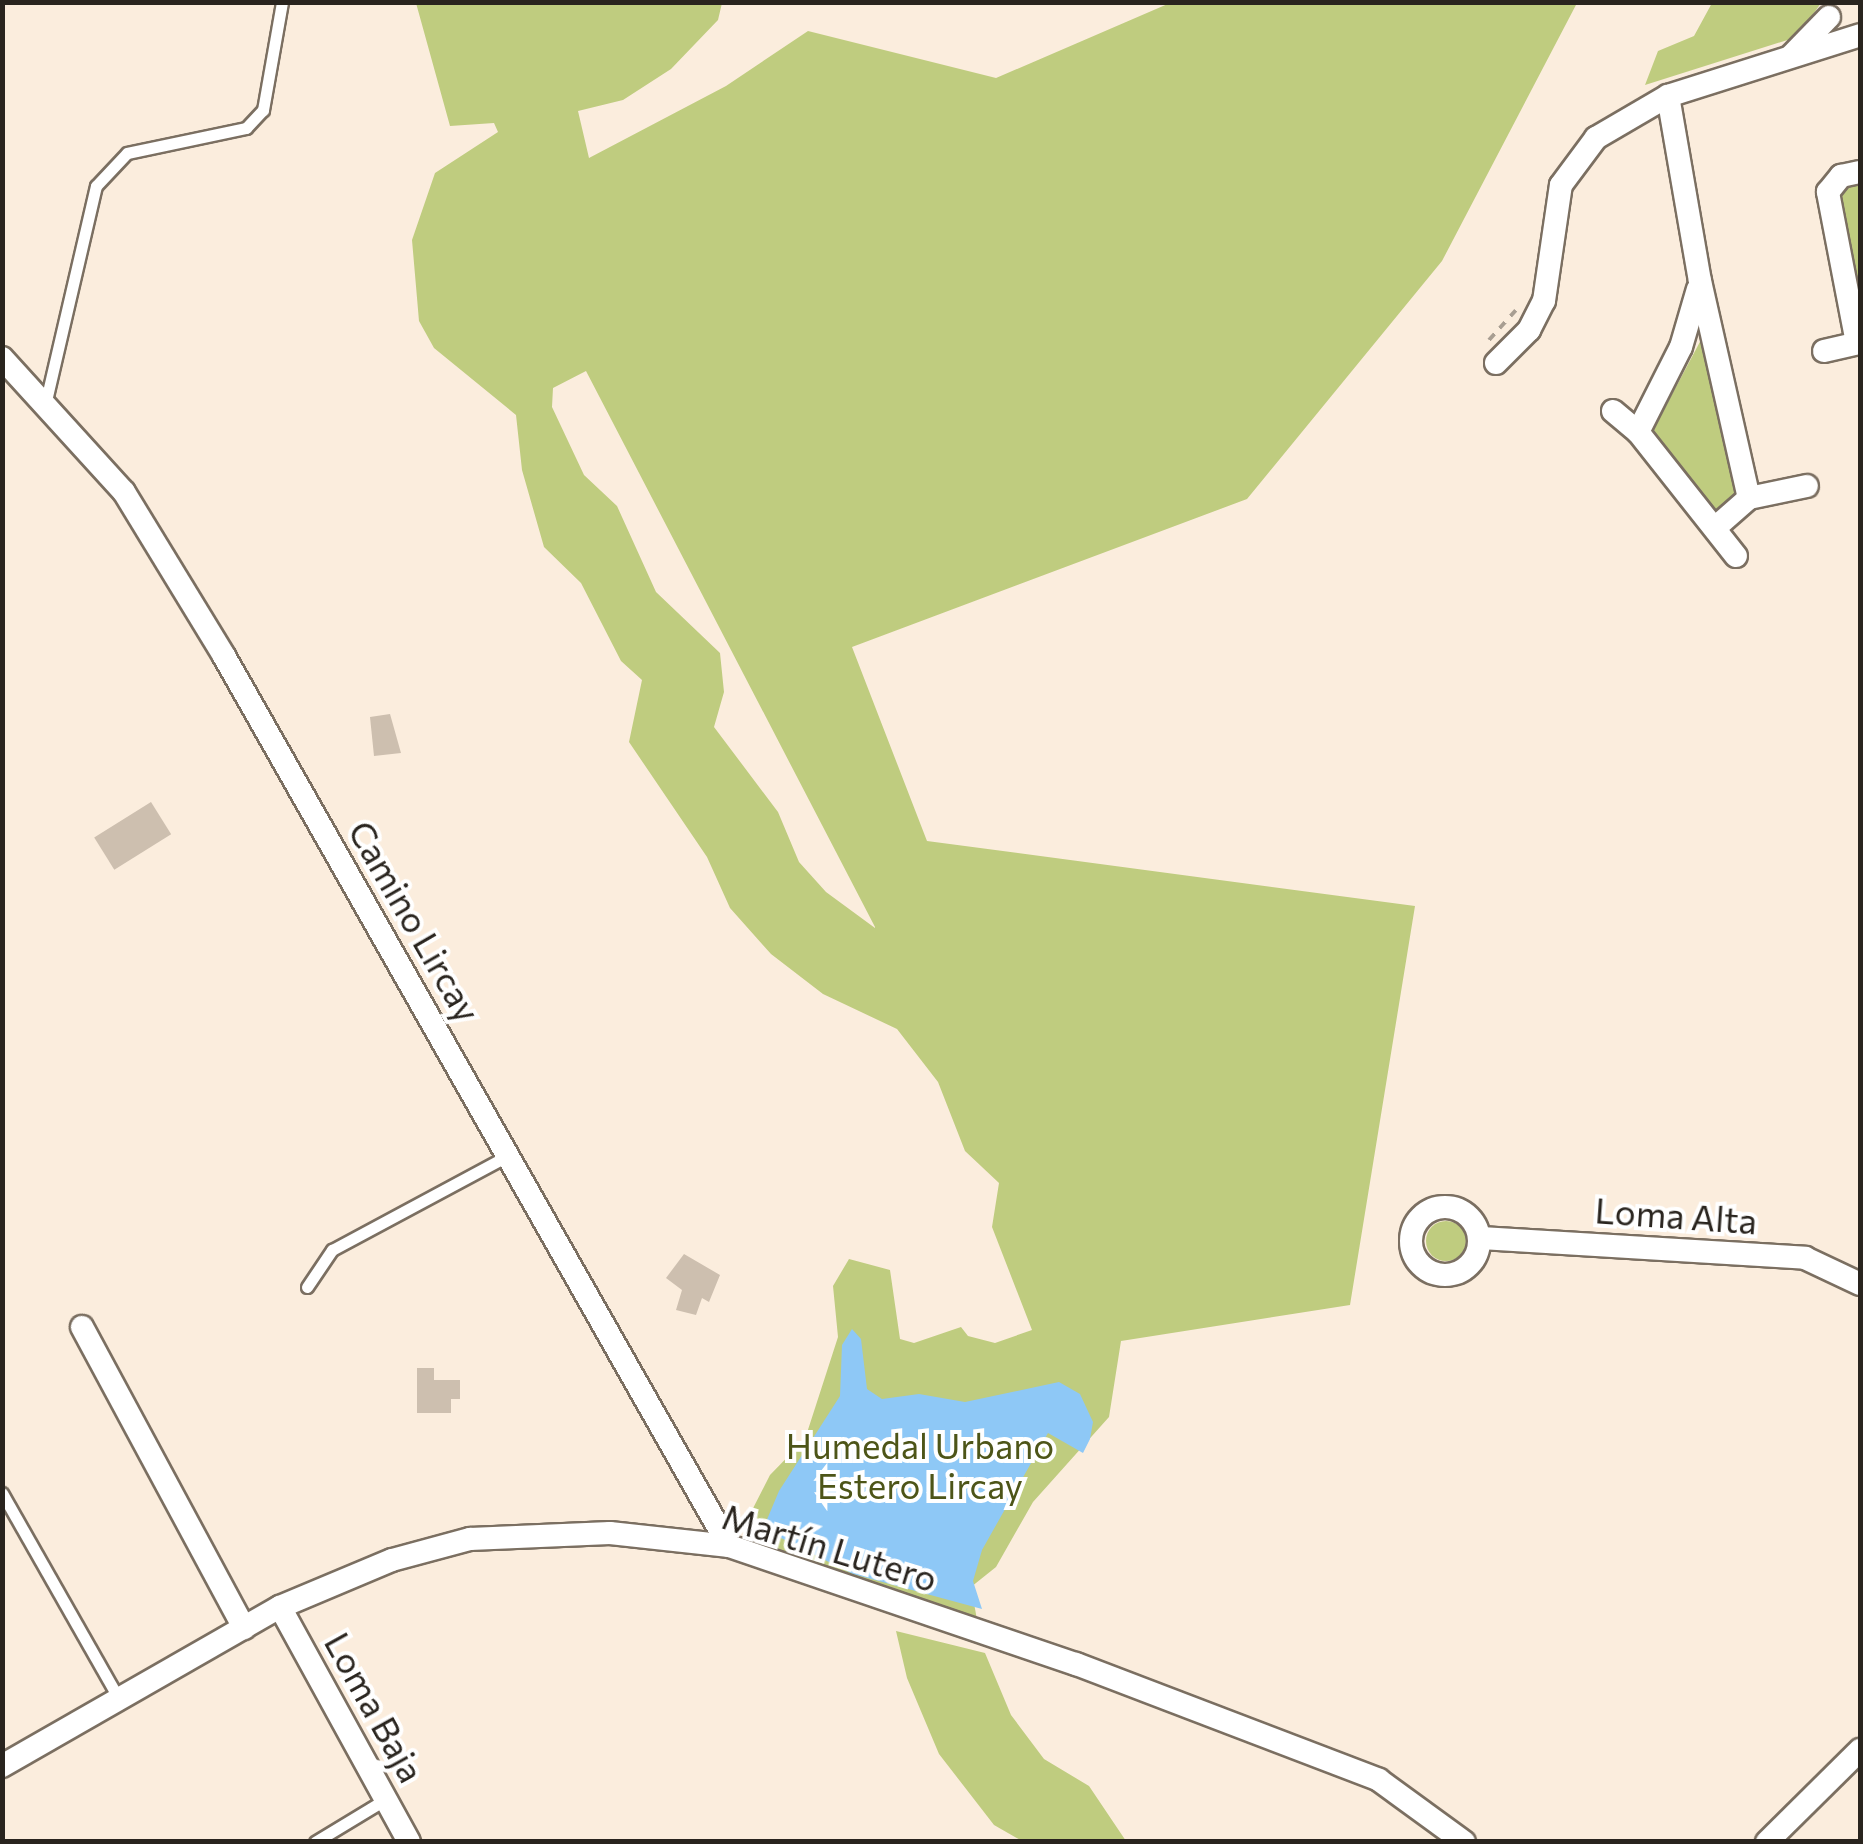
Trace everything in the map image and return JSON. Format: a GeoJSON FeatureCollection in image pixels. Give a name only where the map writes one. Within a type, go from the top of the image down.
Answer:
{"type":"FeatureCollection","features":[{"type":"Feature","properties":{"kind":"street"},"geometry":{"type":"LineString","coordinates":[[1832,7],[1838,35],[1857,37]]}},
{"type":"Feature","properties":{"kind":"street"},"geometry":{"type":"LineString","coordinates":[[1789,57],[1832,7]]}},
{"type":"Feature","properties":{"kind":"street"},"geometry":{"type":"LineString","coordinates":[[1491,353],[1529,330],[1544,301],[1555,211],[1577,158],[1596,138],[1668,96],[1857,37]]}},
{"type":"Feature","properties":{"kind":"street"},"geometry":{"type":"LineString","coordinates":[[1668,96],[1700,281],[1748,498]]}},
{"type":"Feature","properties":{"kind":"street"},"geometry":{"type":"LineString","coordinates":[[1824,352],[1859,343],[1828,200],[1836,180],[1860,172]]}},
{"type":"Feature","properties":{"kind":"street"},"geometry":{"type":"LineString","coordinates":[[1638,432],[1681,347],[1700,281]]}},
{"type":"Feature","properties":{"kind":"street","name":"Camino Lircay"},"geometry":{"type":"LineString","coordinates":[[2,358],[124,492],[231,666],[729,1546]]}},
{"type":"Feature","properties":{"kind":"street"},"geometry":{"type":"LineString","coordinates":[[1614,411],[1638,432],[1736,556]]}},
{"type":"Feature","properties":{"kind":"street"},"geometry":{"type":"LineString","coordinates":[[1716,527],[1748,498],[1807,486]]}},
{"type":"Feature","properties":{"kind":"street","name":"Loma Alta"},"geometry":{"type":"LineString","coordinates":[[1481,1238],[1805,1258],[1860,1284]]}},
{"type":"Feature","properties":{"kind":"street"},"geometry":{"type":"LineString","coordinates":[[82,1327],[244,1628]]}},
{"type":"Feature","properties":{"kind":"street","name":"Martín Lutero"},"geometry":{"type":"LineString","coordinates":[[5,1758],[119,1700],[280,1607],[392,1560],[470,1538],[610,1533],[729,1546],[1076,1664],[1380,1780],[1464,1842]]}},
{"type":"Feature","properties":{"kind":"street","name":"Loma Baja"},"geometry":{"type":"LineString","coordinates":[[280,1607],[409,1842]]}},
{"type":"Feature","properties":{"kind":"street"},"geometry":{"type":"LineString","coordinates":[[1767,1842],[1860,1750]]}},
{"type":"Feature","properties":{"kind":"lane"},"geometry":{"type":"LineString","coordinates":[[45,405],[96,186],[127,152],[246,128],[263,110],[282,2]]}},
{"type":"Feature","properties":{"kind":"lane"},"geometry":{"type":"LineString","coordinates":[[307,1287],[332,1250],[508,1156]]}},
{"type":"Feature","properties":{"kind":"lane"},"geometry":{"type":"LineString","coordinates":[[2,1493],[119,1700]]}},
{"type":"Feature","properties":{"kind":"lane"},"geometry":{"type":"LineString","coordinates":[[314,1842],[386,1800]]}},
{"type":"Feature","properties":{"kind":"path"},"geometry":{"type":"LineString","coordinates":[[1491,353],[1521,306]]}},
{"type":"Feature","properties":{"kind":"green space","name":"Humedal Urbano Estero Lircay"},"geometry":{"type":"Polygon","coordinates":[[[416,3],[722,3],[718,20],[671,69],[623,100],[578,111],[589,158],[726,86],[808,31],[996,78],[1170,3],[1577,3],[1442,261],[1247,499],[852,647],[927,841],[1415,906],[1350,1305],[1121,1341],[1109,1417],[1033,1502],[996,1567],[971,1587],[978,1625],[769,1547],[745,1524],[770,1475],[805,1439],[838,1337],[833,1286],[849,1259],[890,1270],[900,1339],[914,1343],[961,1327],[968,1336],[995,1343],[1032,1330],[992,1227],[999,1183],[965,1151],[938,1082],[897,1029],[823,994],[771,954],[730,908],[707,857],[629,742],[642,680],[621,661],[581,583],[544,547],[522,470],[516,415],[434,348],[419,321],[412,240],[435,173],[498,132],[494,123],[450,126],[416,3]],[[586,371],[553,388],[552,407],[584,475],[617,506],[656,592],[720,653],[724,692],[714,727],[778,812],[799,862],[826,892],[875,928],[586,371]]]}},
{"type":"Feature","properties":{"kind":"green space"},"geometry":{"type":"Polygon","coordinates":[[[1712,3],[1821,3],[1797,37],[1645,85],[1658,51],[1694,36],[1712,3]]]}},
{"type":"Feature","properties":{"kind":"green space"},"geometry":{"type":"Polygon","coordinates":[[[1860,180],[1860,321],[1838,190],[1860,180]]]}},
{"type":"Feature","properties":{"kind":"green space"},"geometry":{"type":"Polygon","coordinates":[[[1702,338],[1736,493],[1716,510],[1652,432],[1702,338]]]}},
{"type":"Feature","properties":{"kind":"green space"},"geometry":{"type":"Polygon","coordinates":[[[1446,1221],[1460,1227],[1466,1241],[1460,1255],[1446,1261],[1432,1255],[1426,1241],[1432,1227],[1446,1221]]]}},
{"type":"Feature","properties":{"kind":"green space"},"geometry":{"type":"Polygon","coordinates":[[[896,1631],[985,1653],[1011,1715],[1044,1759],[1089,1786],[1126,1841],[1022,1841],[994,1825],[939,1754],[907,1678],[896,1631]]]}},
{"type":"Feature","properties":{"kind":"water"},"geometry":{"type":"Polygon","coordinates":[[[852,1329],[861,1339],[867,1389],[882,1399],[919,1394],[965,1402],[1059,1382],[1080,1394],[1093,1422],[1083,1453],[1048,1433],[982,1550],[973,1581],[982,1609],[853,1574],[763,1529],[779,1491],[840,1396],[842,1345],[852,1329]]]}},
{"type":"Feature","properties":{"kind":"building"},"geometry":{"type":"Polygon","coordinates":[[[390,714],[401,753],[374,756],[370,717],[390,714]]]}},
{"type":"Feature","properties":{"kind":"building"},"geometry":{"type":"Polygon","coordinates":[[[151,802],[171,834],[114,870],[94,838],[151,802]]]}},
{"type":"Feature","properties":{"kind":"building"},"geometry":{"type":"Polygon","coordinates":[[[684,1254],[720,1275],[709,1302],[702,1298],[696,1315],[676,1310],[682,1290],[666,1278],[684,1254]]]}},
{"type":"Feature","properties":{"kind":"building"},"geometry":{"type":"Polygon","coordinates":[[[417,1368],[434,1368],[434,1380],[460,1380],[460,1399],[451,1399],[451,1413],[417,1413],[417,1368]]]}}]}
